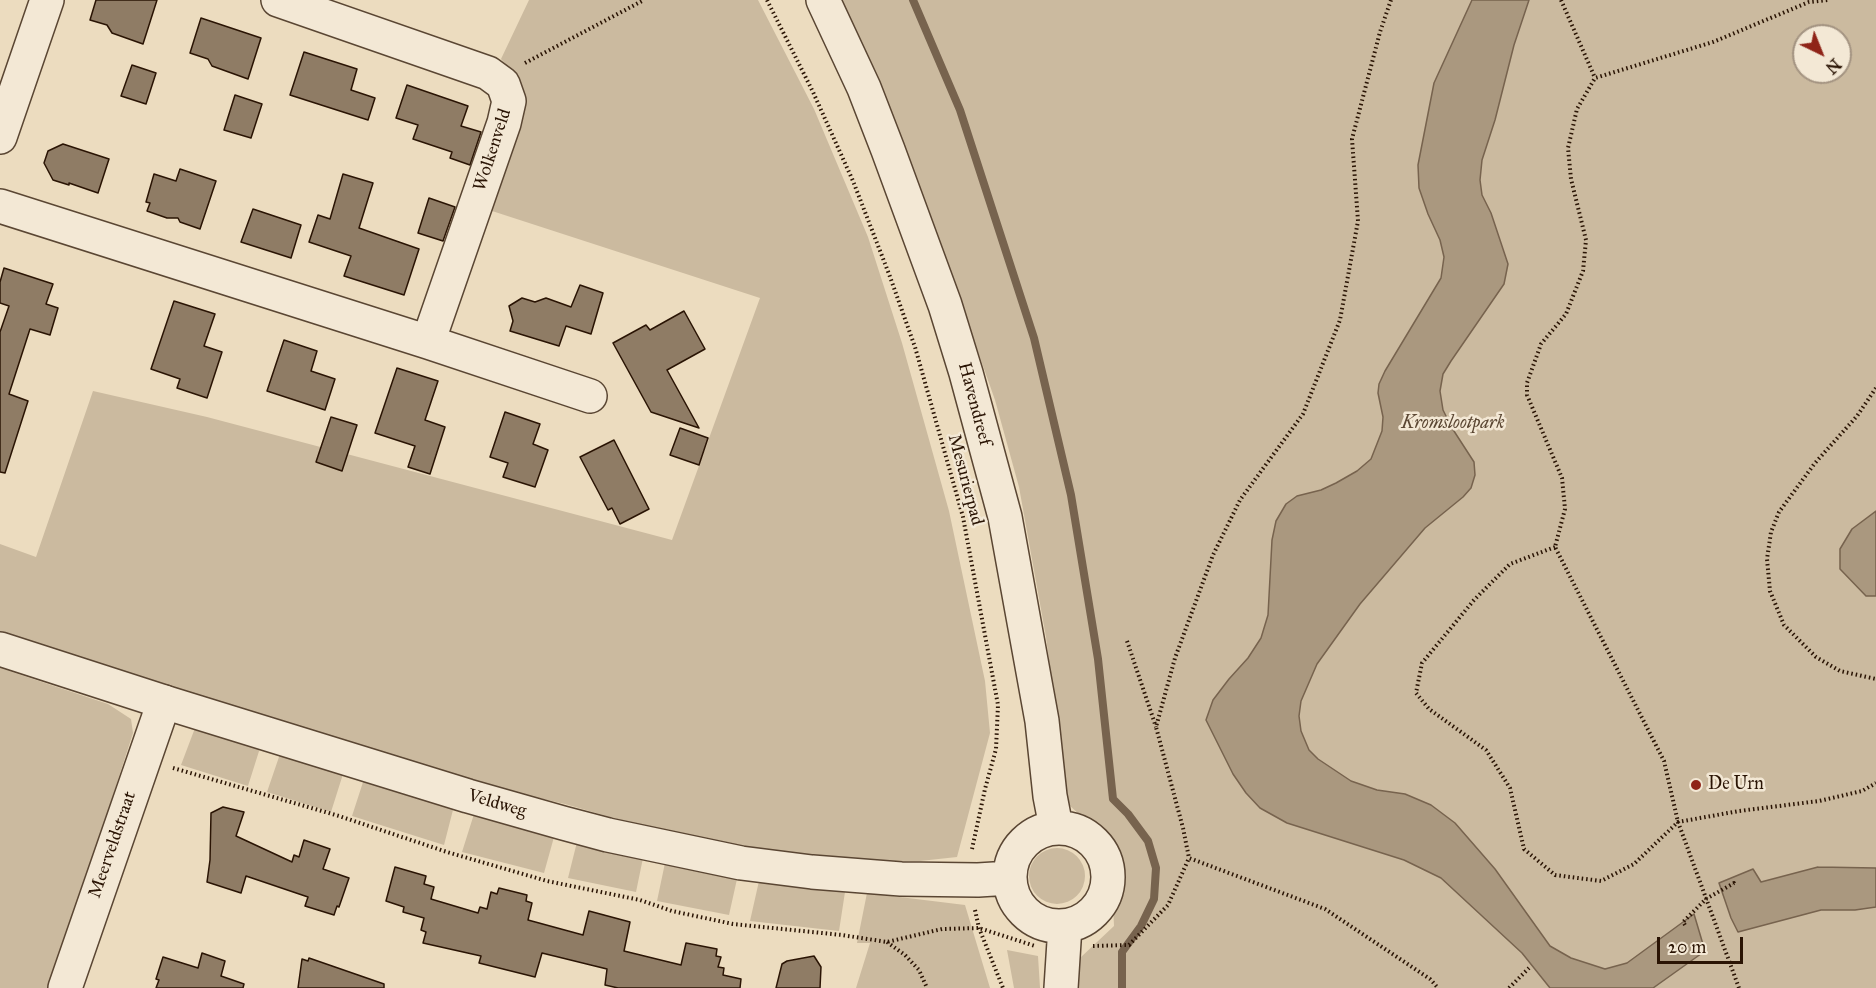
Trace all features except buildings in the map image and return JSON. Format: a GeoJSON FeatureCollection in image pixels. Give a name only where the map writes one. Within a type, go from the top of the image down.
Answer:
{"type":"FeatureCollection","features":[{"type":"Feature","properties":{"kind":"street"},"geometry":{"type":"LineString","coordinates":[[0,137],[47,0]]}},
{"type":"Feature","properties":{"kind":"street","name":"Wolkenveld"},"geometry":{"type":"LineString","coordinates":[[278,0],[488,73],[503,84],[509,101],[504,123],[428,342]]}},
{"type":"Feature","properties":{"kind":"street","name":"Havendreef"},"geometry":{"type":"LineString","coordinates":[[823,0],[864,88],[888,150],[945,305],[966,373],[1005,517],[1041,711],[1050,796],[1056,827]]}},
{"type":"Feature","properties":{"kind":"street"},"geometry":{"type":"LineString","coordinates":[[0,206],[590,396]]}},
{"type":"Feature","properties":{"kind":"street","name":"Veldweg"},"geometry":{"type":"LineString","coordinates":[[0,649],[468,796],[608,835],[741,863],[812,872],[902,879],[1010,878]]}},
{"type":"Feature","properties":{"kind":"street","name":"Meerveldstraat"},"geometry":{"type":"LineString","coordinates":[[65,988],[164,702]]}},
{"type":"Feature","properties":{"kind":"street"},"geometry":{"type":"LineString","coordinates":[[1056,827],[1073,829],[1089,837],[1100,849],[1107,864],[1108,881],[1104,898],[1095,912],[1081,921],[1065,926],[1048,925],[1034,919],[1021,908],[1013,894],[1010,878],[1012,863],[1018,849],[1029,838],[1056,827]]}},
{"type":"Feature","properties":{"kind":"street"},"geometry":{"type":"LineString","coordinates":[[1061,988],[1065,926]]}},
{"type":"Feature","properties":{"kind":"path"},"geometry":{"type":"LineString","coordinates":[[499,81],[512,70],[644,0]]}},
{"type":"Feature","properties":{"kind":"path","name":"Mesurierpad"},"geometry":{"type":"LineString","coordinates":[[767,0],[813,92],[889,274],[915,347],[963,517],[998,705],[996,749],[970,855],[970,880],[979,928],[1003,988]]}},
{"type":"Feature","properties":{"kind":"path"},"geometry":{"type":"LineString","coordinates":[[1156,727],[1175,658],[1213,555],[1240,500],[1303,414],[1340,320],[1358,221],[1352,139],[1380,32],[1391,0]]}},
{"type":"Feature","properties":{"kind":"path"},"geometry":{"type":"LineString","coordinates":[[1562,0],[1594,78]]}},
{"type":"Feature","properties":{"kind":"path"},"geometry":{"type":"LineString","coordinates":[[1738,988],[1678,822],[1664,761],[1555,547],[1565,509],[1562,478],[1527,396],[1527,383],[1541,344],[1566,314],[1583,271],[1586,240],[1571,179],[1568,148],[1577,109],[1594,78],[1713,42],[1809,2],[1828,0]]}},
{"type":"Feature","properties":{"kind":"path"},"geometry":{"type":"LineString","coordinates":[[1876,388],[1857,416],[1815,463],[1779,512],[1771,532],[1767,560],[1770,591],[1784,625],[1816,657],[1840,671],[1876,679]]}},
{"type":"Feature","properties":{"kind":"path"},"geometry":{"type":"LineString","coordinates":[[1555,547],[1510,564],[1474,600],[1422,663],[1416,693],[1429,709],[1485,750],[1510,788],[1524,849],[1555,875],[1601,881],[1634,864],[1678,822],[1819,801],[1862,791],[1876,783]]}},
{"type":"Feature","properties":{"kind":"path"},"geometry":{"type":"LineString","coordinates":[[1124,946],[1129,945],[1168,905],[1189,858],[1156,727],[1127,641]]}},
{"type":"Feature","properties":{"kind":"path"},"geometry":{"type":"LineString","coordinates":[[172,768],[339,816],[447,852],[547,881],[640,900],[672,911],[733,924],[887,942],[942,929],[979,928]]}},
{"type":"Feature","properties":{"kind":"path"},"geometry":{"type":"LineString","coordinates":[[1189,858],[1324,909],[1430,979],[1438,988]]}},
{"type":"Feature","properties":{"kind":"path"},"geometry":{"type":"LineString","coordinates":[[1685,925],[1683,921],[1706,899],[1734,883],[1736,886]]}},
{"type":"Feature","properties":{"kind":"path"},"geometry":{"type":"LineString","coordinates":[[887,942],[905,955],[919,970],[927,988]]}},
{"type":"Feature","properties":{"kind":"path"},"geometry":{"type":"LineString","coordinates":[[1509,988],[1529,968]]}},
{"type":"Feature","properties":{"kind":"green space"},"geometry":{"type":"Polygon","coordinates":[[[529,0],[758,0],[814,109],[868,237],[902,343],[949,511],[985,681],[990,733],[957,857],[876,862],[801,857],[686,839],[565,804],[475,783],[0,637],[0,544],[36,557],[93,391],[207,417],[672,540],[760,298],[489,210],[513,73],[501,59],[529,0]]]}},
{"type":"Feature","properties":{"kind":"green space","name":"Kromslootpark"},"geometry":{"type":"Polygon","coordinates":[[[837,0],[1876,0],[1876,988],[1074,988],[1076,964],[1114,926],[1110,837],[1094,823],[1083,818],[1067,803],[1046,637],[1019,487],[995,400],[928,210],[899,137],[837,0]]]}},
{"type":"Feature","properties":{"kind":"green space"},"geometry":{"type":"Polygon","coordinates":[[[0,668],[108,704],[131,719],[133,733],[51,988],[0,988],[0,668]]]}},
{"type":"Feature","properties":{"kind":"green space"},"geometry":{"type":"Polygon","coordinates":[[[195,728],[260,748],[248,786],[181,765],[195,728]]]}},
{"type":"Feature","properties":{"kind":"green space"},"geometry":{"type":"Polygon","coordinates":[[[280,754],[343,774],[331,812],[267,792],[280,754]]]}},
{"type":"Feature","properties":{"kind":"green space"},"geometry":{"type":"Polygon","coordinates":[[[364,779],[454,806],[444,845],[352,816],[364,779]]]}},
{"type":"Feature","properties":{"kind":"green space"},"geometry":{"type":"Polygon","coordinates":[[[474,814],[554,837],[544,873],[462,852],[474,814]]]}},
{"type":"Feature","properties":{"kind":"green space"},"geometry":{"type":"Polygon","coordinates":[[[577,842],[643,858],[636,892],[568,878],[577,842]]]}},
{"type":"Feature","properties":{"kind":"green space"},"geometry":{"type":"Polygon","coordinates":[[[1057,848],[1068,850],[1077,856],[1083,865],[1085,876],[1083,887],[1077,896],[1068,902],[1057,904],[1046,902],[1037,896],[1031,887],[1029,876],[1031,865],[1037,856],[1046,850],[1057,848]]]}},
{"type":"Feature","properties":{"kind":"green space"},"geometry":{"type":"Polygon","coordinates":[[[665,863],[737,879],[729,915],[657,901],[665,863]]]}},
{"type":"Feature","properties":{"kind":"green space"},"geometry":{"type":"Polygon","coordinates":[[[759,881],[845,892],[839,931],[750,921],[759,881]]]}},
{"type":"Feature","properties":{"kind":"green space"},"geometry":{"type":"Polygon","coordinates":[[[867,893],[965,905],[990,988],[856,988],[870,943],[857,943],[867,893]]]}},
{"type":"Feature","properties":{"kind":"green space"},"geometry":{"type":"Polygon","coordinates":[[[1007,950],[1038,956],[1040,988],[1014,988],[1007,950]]]}},
{"type":"Feature","properties":{"kind":"shaded area"},"geometry":{"type":"Polygon","coordinates":[[[1472,0],[1529,0],[1482,160],[1480,180],[1482,195],[1491,213],[1508,264],[1504,284],[1443,374],[1440,391],[1443,410],[1474,462],[1475,475],[1471,488],[1463,497],[1425,528],[1360,604],[1317,664],[1301,701],[1299,716],[1301,731],[1309,750],[1318,759],[1351,781],[1377,790],[1405,794],[1431,805],[1455,823],[1495,869],[1550,946],[1571,958],[1605,969],[1627,963],[1694,914],[1705,951],[1653,988],[1550,988],[1522,953],[1441,878],[1404,860],[1287,823],[1260,808],[1233,774],[1206,720],[1213,700],[1248,658],[1261,638],[1268,615],[1272,540],[1276,521],[1286,504],[1297,496],[1321,490],[1336,483],[1357,471],[1371,459],[1382,431],[1383,417],[1378,393],[1379,384],[1441,278],[1444,257],[1440,240],[1419,188],[1418,165],[1434,83],[1472,0]]]}},
{"type":"Feature","properties":{"kind":"shaded area"},"geometry":{"type":"Polygon","coordinates":[[[1876,511],[1876,596],[1866,596],[1840,569],[1840,549],[1852,529],[1876,511]]]}},
{"type":"Feature","properties":{"kind":"shaded area"},"geometry":{"type":"Polygon","coordinates":[[[1818,867],[1876,868],[1876,907],[1855,910],[1821,910],[1738,932],[1719,883],[1753,869],[1761,882],[1818,867]]]}},
{"type":"Feature","properties":{"kind":"waterway"},"geometry":{"type":"LineString","coordinates":[[913,0],[960,110],[1034,338],[1071,495],[1098,659],[1113,799],[1128,814],[1148,841],[1156,868],[1154,899],[1141,926],[1122,952],[1122,988]]}},
{"type":"Feature","properties":{"kind":"place","name":"De Urn"},"geometry":{"type":"Point","coordinates":[1696,785]}}]}
